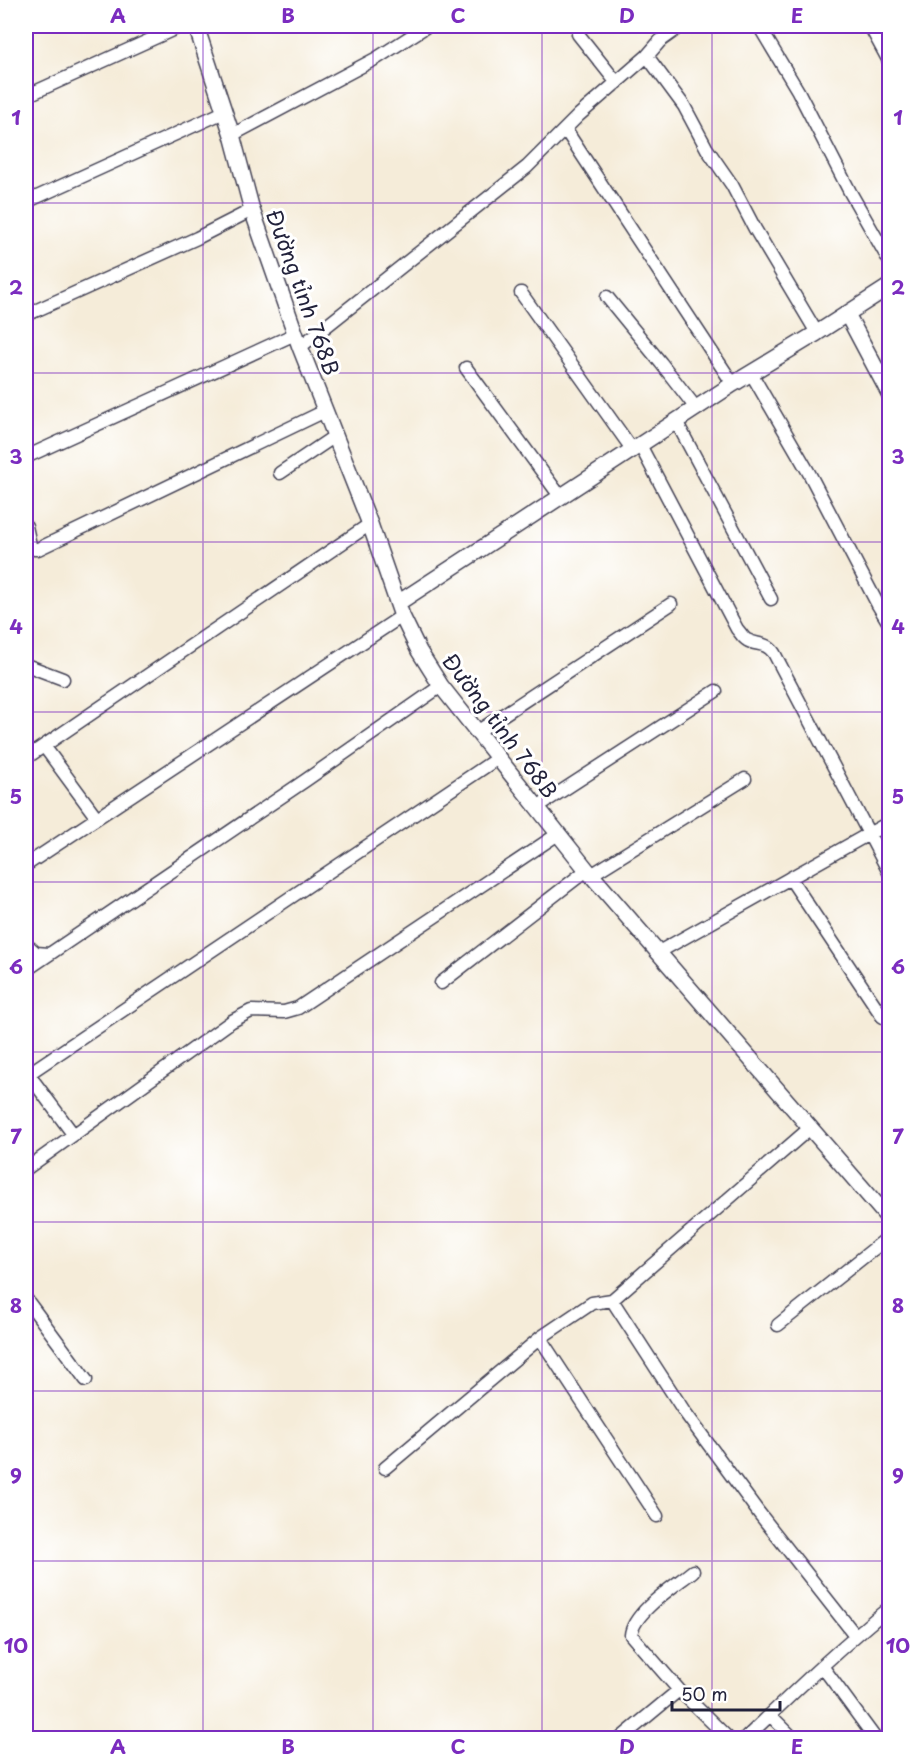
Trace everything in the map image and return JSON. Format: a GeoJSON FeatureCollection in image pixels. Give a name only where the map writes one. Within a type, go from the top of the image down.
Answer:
{"type":"FeatureCollection","features":[{"type":"Feature","properties":{"kind":"street"},"geometry":{"type":"LineString","coordinates":[[26,96],[181,26]]}},
{"type":"Feature","properties":{"kind":"street","name":"Đường tỉnh 768B"},"geometry":{"type":"LineString","coordinates":[[196,26],[232,135],[252,210],[297,340],[370,525],[400,610],[419,651],[441,686],[589,873],[890,1220]]}},
{"type":"Feature","properties":{"kind":"street"},"geometry":{"type":"LineString","coordinates":[[232,135],[377,58],[427,26]]}},
{"type":"Feature","properties":{"kind":"street"},"geometry":{"type":"LineString","coordinates":[[26,457],[297,340],[528,167],[579,115],[647,56],[660,41],[681,26]]}},
{"type":"Feature","properties":{"kind":"street"},"geometry":{"type":"LineString","coordinates":[[759,26],[798,91],[850,192],[890,262]]}},
{"type":"Feature","properties":{"kind":"street"},"geometry":{"type":"LineString","coordinates":[[870,26],[890,63]]}},
{"type":"Feature","properties":{"kind":"street"},"geometry":{"type":"LineString","coordinates":[[579,34],[617,83]]}},
{"type":"Feature","properties":{"kind":"street"},"geometry":{"type":"LineString","coordinates":[[647,56],[684,106],[707,149],[732,185],[755,229],[817,333]]}},
{"type":"Feature","properties":{"kind":"street"},"geometry":{"type":"LineString","coordinates":[[26,202],[224,112]]}},
{"type":"Feature","properties":{"kind":"street"},"geometry":{"type":"LineString","coordinates":[[565,129],[733,384]]}},
{"type":"Feature","properties":{"kind":"street"},"geometry":{"type":"LineString","coordinates":[[26,315],[197,238],[252,210]]}},
{"type":"Feature","properties":{"kind":"street"},"geometry":{"type":"LineString","coordinates":[[26,865],[400,610],[560,496],[890,286]]}},
{"type":"Feature","properties":{"kind":"street"},"geometry":{"type":"LineString","coordinates":[[522,293],[636,447],[736,629],[748,641],[770,647],[774,653],[890,874]]}},
{"type":"Feature","properties":{"kind":"street"},"geometry":{"type":"LineString","coordinates":[[607,297],[696,408]]}},
{"type":"Feature","properties":{"kind":"street"},"geometry":{"type":"LineString","coordinates":[[846,314],[890,395]]}},
{"type":"Feature","properties":{"kind":"street"},"geometry":{"type":"LineString","coordinates":[[466,368],[560,496]]}},
{"type":"Feature","properties":{"kind":"street"},"geometry":{"type":"LineString","coordinates":[[751,373],[809,473],[890,625]]}},
{"type":"Feature","properties":{"kind":"street"},"geometry":{"type":"LineString","coordinates":[[26,526],[30,545],[38,549],[325,411]]}},
{"type":"Feature","properties":{"kind":"street"},"geometry":{"type":"LineString","coordinates":[[676,421],[771,599]]}},
{"type":"Feature","properties":{"kind":"street"},"geometry":{"type":"LineString","coordinates":[[280,473],[335,436]]}},
{"type":"Feature","properties":{"kind":"street"},"geometry":{"type":"LineString","coordinates":[[26,758],[370,525]]}},
{"type":"Feature","properties":{"kind":"street"},"geometry":{"type":"LineString","coordinates":[[477,732],[671,604]]}},
{"type":"Feature","properties":{"kind":"street"},"geometry":{"type":"LineString","coordinates":[[26,665],[63,678]]}},
{"type":"Feature","properties":{"kind":"street"},"geometry":{"type":"LineString","coordinates":[[26,970],[441,686]]}},
{"type":"Feature","properties":{"kind":"street"},"geometry":{"type":"LineString","coordinates":[[537,807],[716,691]]}},
{"type":"Feature","properties":{"kind":"street"},"geometry":{"type":"LineString","coordinates":[[44,746],[97,818]]}},
{"type":"Feature","properties":{"kind":"street"},"geometry":{"type":"LineString","coordinates":[[72,1134],[27,1073],[498,758]]}},
{"type":"Feature","properties":{"kind":"street"},"geometry":{"type":"LineString","coordinates":[[441,983],[589,873],[745,779]]}},
{"type":"Feature","properties":{"kind":"street"},"geometry":{"type":"LineString","coordinates":[[657,953],[890,822]]}},
{"type":"Feature","properties":{"kind":"street"},"geometry":{"type":"LineString","coordinates":[[26,1169],[232,1021],[251,1011],[284,1012],[298,1008],[558,834]]}},
{"type":"Feature","properties":{"kind":"street"},"geometry":{"type":"LineString","coordinates":[[790,878],[882,1016],[890,1018]]}},
{"type":"Feature","properties":{"kind":"street"},"geometry":{"type":"LineString","coordinates":[[26,944],[36,952],[49,954]]}},
{"type":"Feature","properties":{"kind":"street"},"geometry":{"type":"LineString","coordinates":[[385,1468],[540,1338],[592,1303],[612,1300],[810,1128]]}},
{"type":"Feature","properties":{"kind":"street"},"geometry":{"type":"LineString","coordinates":[[778,1325],[890,1236]]}},
{"type":"Feature","properties":{"kind":"street"},"geometry":{"type":"LineString","coordinates":[[26,1299],[86,1380]]}},
{"type":"Feature","properties":{"kind":"street"},"geometry":{"type":"LineString","coordinates":[[612,1300],[684,1411],[759,1513],[855,1635]]}},
{"type":"Feature","properties":{"kind":"street"},"geometry":{"type":"LineString","coordinates":[[540,1338],[657,1516]]}},
{"type":"Feature","properties":{"kind":"street"},"geometry":{"type":"LineString","coordinates":[[693,1571],[648,1607],[633,1624],[631,1635],[679,1690],[728,1738]]}},
{"type":"Feature","properties":{"kind":"street"},"geometry":{"type":"LineString","coordinates":[[747,1738],[855,1635],[890,1607]]}},
{"type":"Feature","properties":{"kind":"street"},"geometry":{"type":"LineString","coordinates":[[822,1666],[875,1738]]}},
{"type":"Feature","properties":{"kind":"street"},"geometry":{"type":"LineString","coordinates":[[621,1738],[679,1690]]}},
{"type":"Feature","properties":{"kind":"street"},"geometry":{"type":"LineString","coordinates":[[770,1715],[794,1738]]}}]}
